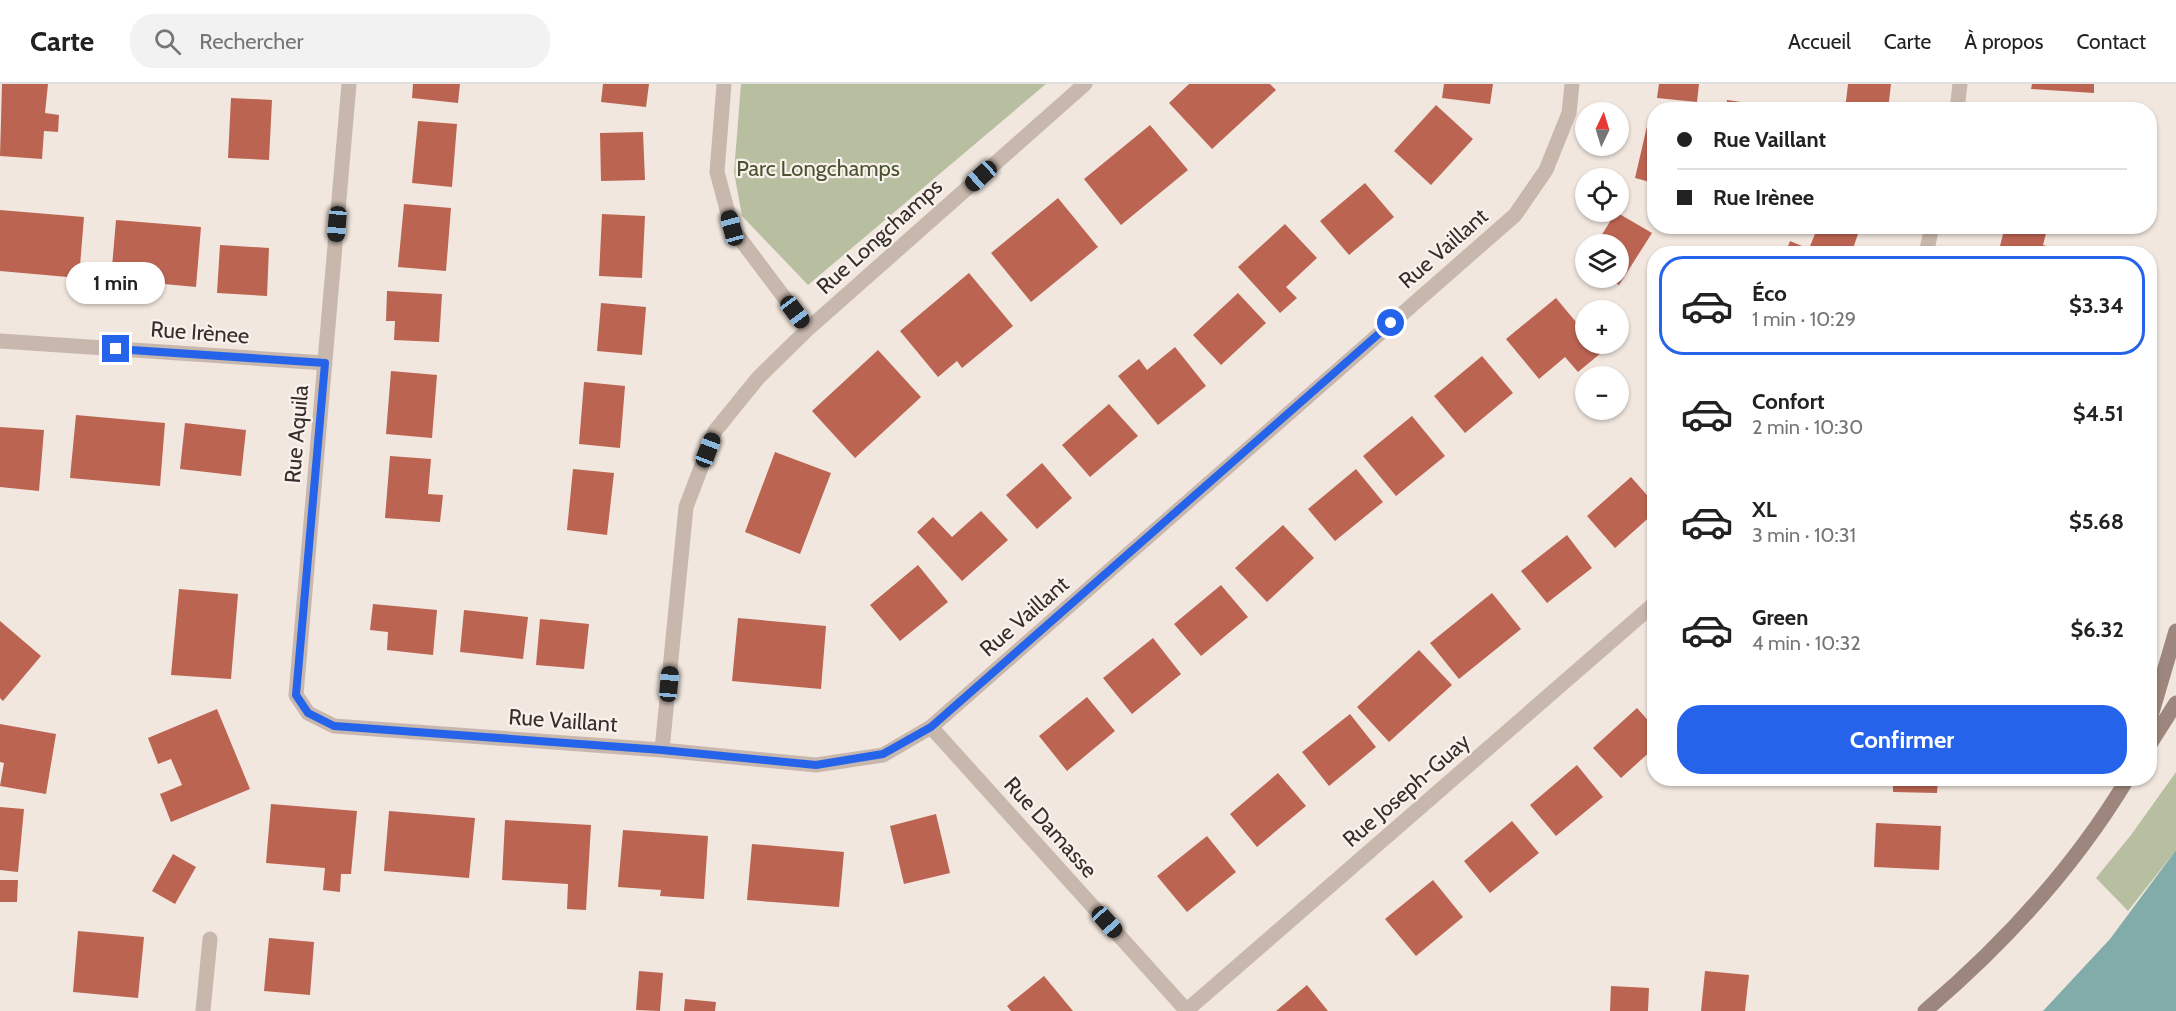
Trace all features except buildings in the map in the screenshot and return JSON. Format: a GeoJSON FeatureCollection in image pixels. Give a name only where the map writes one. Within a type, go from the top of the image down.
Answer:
{"type":"FeatureCollection","features":[{"type":"Feature","properties":{"kind":"main road"},"geometry":{"type":"LineString","coordinates":[[2157,695],[2176,631]]}},
{"type":"Feature","properties":{"kind":"main road"},"geometry":{"type":"LineString","coordinates":[[2157,733],[2176,703]]}},
{"type":"Feature","properties":{"kind":"main road"},"geometry":{"type":"LineString","coordinates":[[1925,1011],[1969,972],[2048,891],[2088,842],[2123,786]]}},
{"type":"Feature","properties":{"kind":"street","name":"Rue Aquila"},"geometry":{"type":"LineString","coordinates":[[308,713],[296,695],[349,84]]}},
{"type":"Feature","properties":{"kind":"street"},"geometry":{"type":"LineString","coordinates":[[724,84],[717,172],[732,228],[808,329]]}},
{"type":"Feature","properties":{"kind":"street","name":"Rue Longchamps"},"geometry":{"type":"LineString","coordinates":[[662,750],[686,507],[716,431],[758,378],[808,329],[1085,84]]}},
{"type":"Feature","properties":{"kind":"street","name":"Rue Vaillant"},"geometry":{"type":"LineString","coordinates":[[308,713],[334,726],[662,750],[816,765],[883,754],[931,727],[1515,215],[1546,170],[1569,113],[1572,84]]}},
{"type":"Feature","properties":{"kind":"street"},"geometry":{"type":"LineString","coordinates":[[1958,102],[1960,84]]}},
{"type":"Feature","properties":{"kind":"street","name":"Rue Irènee"},"geometry":{"type":"LineString","coordinates":[[0,341],[325,363]]}},
{"type":"Feature","properties":{"kind":"street","name":"Rue Joseph-Guay"},"geometry":{"type":"LineString","coordinates":[[1186,1011],[1647,609]]}},
{"type":"Feature","properties":{"kind":"street","name":"Rue Damasse"},"geometry":{"type":"LineString","coordinates":[[931,727],[1186,1011]]}},
{"type":"Feature","properties":{"kind":"street"},"geometry":{"type":"LineString","coordinates":[[202,1011],[210,939]]}},
{"type":"Feature","properties":{"kind":"green space","name":"Parc Longchamps"},"geometry":{"type":"Polygon","coordinates":[[[741,84],[1046,84],[808,285],[742,216],[734,172],[741,84]]]}},
{"type":"Feature","properties":{"kind":"green space"},"geometry":{"type":"Polygon","coordinates":[[[2176,772],[2176,850],[2128,911],[2096,878],[2131,835],[2176,772]]]}},
{"type":"Feature","properties":{"kind":"water"},"geometry":{"type":"Polygon","coordinates":[[[2176,850],[2176,1011],[2043,1011],[2110,939],[2176,850]]]}},
{"type":"Feature","properties":{"kind":"route"},"geometry":{"type":"LineString","coordinates":[[116,349],[325,363],[296,695],[308,713],[334,726],[662,750],[816,765],[883,754],[931,727],[1391,323]]}}]}
